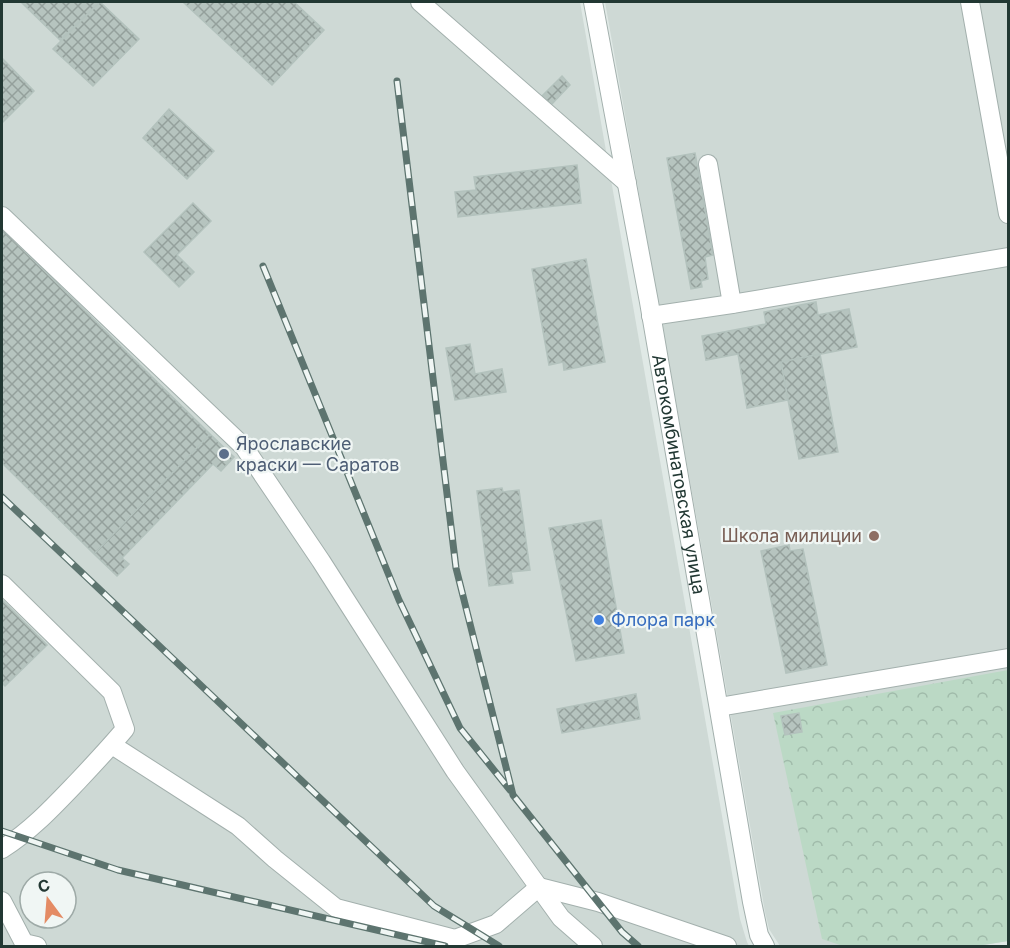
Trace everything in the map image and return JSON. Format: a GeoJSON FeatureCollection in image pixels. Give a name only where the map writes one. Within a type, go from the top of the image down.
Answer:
{"type":"FeatureCollection","features":[{"type":"Feature","properties":{"kind":"street"},"geometry":{"type":"LineString","coordinates":[[420,2],[627,183]]}},
{"type":"Feature","properties":{"kind":"street","name":"Автокомбинатовская улица"},"geometry":{"type":"LineString","coordinates":[[594,2],[651,316],[752,902],[759,935],[765,946]]}},
{"type":"Feature","properties":{"kind":"street"},"geometry":{"type":"LineString","coordinates":[[970,2],[1008,214]]}},
{"type":"Feature","properties":{"kind":"street"},"geometry":{"type":"LineString","coordinates":[[708,164],[732,304]]}},
{"type":"Feature","properties":{"kind":"street"},"geometry":{"type":"LineString","coordinates":[[2,216],[244,447],[321,561],[455,771],[561,918],[593,946]]}},
{"type":"Feature","properties":{"kind":"street"},"geometry":{"type":"LineString","coordinates":[[651,316],[1008,257]]}},
{"type":"Feature","properties":{"kind":"street"},"geometry":{"type":"LineString","coordinates":[[2,585],[112,692],[125,729],[48,813],[2,849]]}},
{"type":"Feature","properties":{"kind":"street"},"geometry":{"type":"LineString","coordinates":[[719,707],[1008,657]]}},
{"type":"Feature","properties":{"kind":"street"},"geometry":{"type":"LineString","coordinates":[[112,745],[238,826],[336,908],[455,939],[496,924],[539,887]]}},
{"type":"Feature","properties":{"kind":"street"},"geometry":{"type":"LineString","coordinates":[[539,887],[598,902],[727,946]]}},
{"type":"Feature","properties":{"kind":"street"},"geometry":{"type":"LineString","coordinates":[[2,901],[24,943],[37,946]]}},
{"type":"Feature","properties":{"kind":"shaded area"},"geometry":{"type":"Polygon","coordinates":[[[2,2],[580,2],[740,919],[749,946],[2,946],[2,2]]]}},
{"type":"Feature","properties":{"kind":"shaded area","name":"Школа милиции"},"geometry":{"type":"Polygon","coordinates":[[[605,2],[1008,2],[1008,941],[978,946],[780,946],[769,929],[605,2]]]}},
{"type":"Feature","properties":{"kind":"green space"},"geometry":{"type":"Polygon","coordinates":[[[1008,670],[1008,941],[977,946],[843,946],[822,939],[773,713],[1008,670]]]}},
{"type":"Feature","properties":{"kind":"building"},"geometry":{"type":"Polygon","coordinates":[[[21,2],[100,2],[60,40],[21,2]]]}},
{"type":"Feature","properties":{"kind":"building"},"geometry":{"type":"Polygon","coordinates":[[[100,2],[139,39],[93,86],[53,49],[100,2]]]}},
{"type":"Feature","properties":{"kind":"building"},"geometry":{"type":"Polygon","coordinates":[[[183,2],[294,2],[324,30],[272,85],[183,2]]]}},
{"type":"Feature","properties":{"kind":"building"},"geometry":{"type":"Polygon","coordinates":[[[2,58],[34,91],[2,123],[2,58]]]}},
{"type":"Feature","properties":{"kind":"building"},"geometry":{"type":"Polygon","coordinates":[[[562,76],[570,85],[551,105],[542,96],[562,76]]]}},
{"type":"Feature","properties":{"kind":"building"},"geometry":{"type":"Polygon","coordinates":[[[169,109],[214,151],[187,179],[143,138],[169,109]]]}},
{"type":"Feature","properties":{"kind":"building"},"geometry":{"type":"Polygon","coordinates":[[[695,153],[713,255],[705,257],[708,279],[701,281],[702,287],[691,289],[667,158],[695,153]]]}},
{"type":"Feature","properties":{"kind":"building"},"geometry":{"type":"Polygon","coordinates":[[[577,165],[581,203],[458,217],[455,192],[476,190],[474,177],[577,165]]]}},
{"type":"Feature","properties":{"kind":"building"},"geometry":{"type":"Polygon","coordinates":[[[193,203],[211,221],[177,255],[194,272],[179,287],[144,252],[193,203]]]}},
{"type":"Feature","properties":{"kind":"building"},"geometry":{"type":"Polygon","coordinates":[[[2,229],[210,434],[94,554],[2,463],[2,229]]]}},
{"type":"Feature","properties":{"kind":"building"},"geometry":{"type":"Polygon","coordinates":[[[586,259],[605,362],[564,370],[563,362],[549,365],[532,269],[586,259]]]}},
{"type":"Feature","properties":{"kind":"building"},"geometry":{"type":"Polygon","coordinates":[[[816,302],[818,315],[849,309],[857,347],[781,362],[788,400],[747,408],[738,354],[706,360],[702,336],[766,324],[764,312],[816,302]]]}},
{"type":"Feature","properties":{"kind":"building"},"geometry":{"type":"Polygon","coordinates":[[[470,344],[475,374],[502,369],[506,392],[455,400],[446,348],[470,344]]]}},
{"type":"Feature","properties":{"kind":"building"},"geometry":{"type":"Polygon","coordinates":[[[820,354],[838,452],[799,459],[781,362],[820,354]]]}},
{"type":"Feature","properties":{"kind":"building"},"geometry":{"type":"Polygon","coordinates":[[[210,434],[234,457],[221,471],[213,464],[122,558],[129,564],[117,576],[94,554],[210,434]]]}},
{"type":"Feature","properties":{"kind":"building"},"geometry":{"type":"Polygon","coordinates":[[[502,488],[503,492],[519,490],[530,570],[511,572],[513,583],[489,586],[477,491],[502,488]]]}},
{"type":"Feature","properties":{"kind":"building"},"geometry":{"type":"Polygon","coordinates":[[[601,520],[624,653],[576,661],[549,528],[601,520]]]}},
{"type":"Feature","properties":{"kind":"building"},"geometry":{"type":"Polygon","coordinates":[[[789,545],[790,551],[803,549],[827,665],[786,673],[761,551],[789,545]]]}},
{"type":"Feature","properties":{"kind":"building"},"geometry":{"type":"Polygon","coordinates":[[[2,600],[47,645],[5,686],[2,683],[2,600]]]}},
{"type":"Feature","properties":{"kind":"building"},"geometry":{"type":"Polygon","coordinates":[[[636,694],[640,719],[562,733],[557,709],[636,694]]]}},
{"type":"Feature","properties":{"kind":"building"},"geometry":{"type":"Polygon","coordinates":[[[799,713],[802,732],[785,735],[781,716],[799,713]]]}},
{"type":"Feature","properties":{"kind":"railway"},"geometry":{"type":"LineString","coordinates":[[397,81],[456,568],[513,795],[622,932],[638,946]]}},
{"type":"Feature","properties":{"kind":"railway"},"geometry":{"type":"LineString","coordinates":[[263,266],[399,600],[460,728],[510,790]]}},
{"type":"Feature","properties":{"kind":"railway"},"geometry":{"type":"LineString","coordinates":[[2,497],[434,906],[499,946]]}},
{"type":"Feature","properties":{"kind":"railway"},"geometry":{"type":"LineString","coordinates":[[2,831],[118,870],[445,946]]}},
{"type":"Feature","properties":{"kind":"place","name":"Ярославские краски — Саратов"},"geometry":{"type":"Point","coordinates":[224,454]}},
{"type":"Feature","properties":{"kind":"place","name":"Школа милиции"},"geometry":{"type":"Point","coordinates":[874,536]}},
{"type":"Feature","properties":{"kind":"place","name":"Флора парк"},"geometry":{"type":"Point","coordinates":[599,620]}}]}
